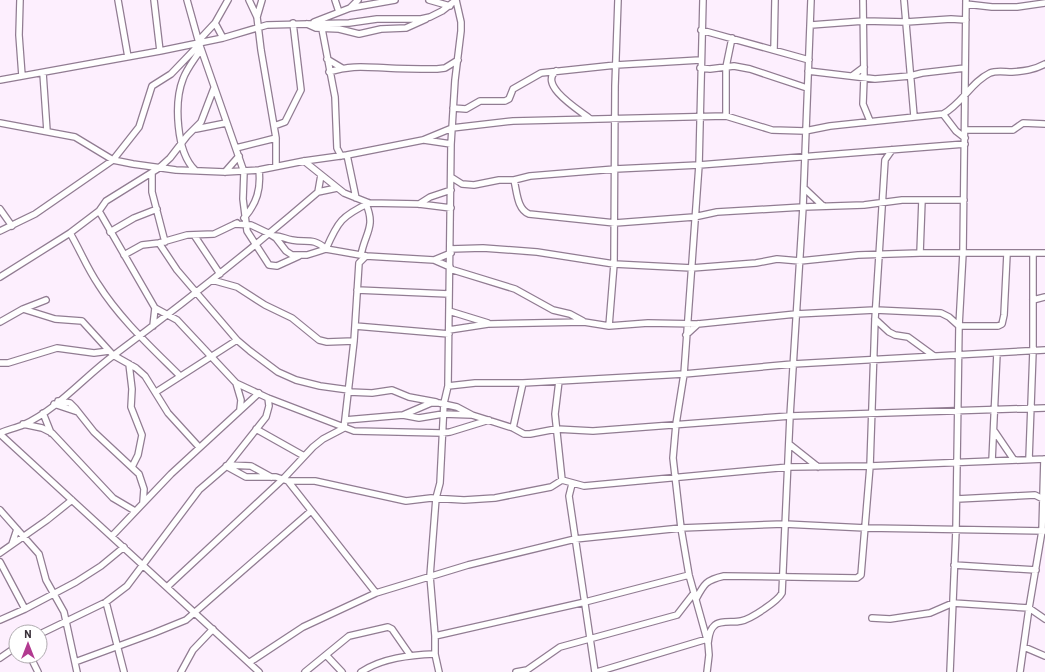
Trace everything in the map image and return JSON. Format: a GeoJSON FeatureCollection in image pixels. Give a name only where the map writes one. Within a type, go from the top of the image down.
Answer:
{"type":"FeatureCollection","features":[{"type":"Feature","properties":{"kind":"street"},"geometry":{"type":"LineString","coordinates":[[20,0],[19,36],[22,76]]}},
{"type":"Feature","properties":{"kind":"street"},"geometry":{"type":"LineString","coordinates":[[118,0],[128,57]]}},
{"type":"Feature","properties":{"kind":"street"},"geometry":{"type":"LineString","coordinates":[[154,0],[160,51]]}},
{"type":"Feature","properties":{"kind":"street"},"geometry":{"type":"LineString","coordinates":[[187,0],[214,88],[244,172],[243,199],[249,236],[266,263],[273,267],[299,256],[326,249],[364,255],[434,260],[450,268],[514,289],[553,310],[570,314],[584,322]]}},
{"type":"Feature","properties":{"kind":"street"},"geometry":{"type":"LineString","coordinates":[[195,170],[186,158],[182,142],[178,110],[181,86],[203,37],[215,23],[228,0]]}},
{"type":"Feature","properties":{"kind":"street"},"geometry":{"type":"LineString","coordinates":[[249,0],[257,17],[262,58],[276,138],[276,166]]}},
{"type":"Feature","properties":{"kind":"street"},"geometry":{"type":"LineString","coordinates":[[257,17],[262,0]]}},
{"type":"Feature","properties":{"kind":"street"},"geometry":{"type":"LineString","coordinates":[[335,0],[339,12]]}},
{"type":"Feature","properties":{"kind":"street"},"geometry":{"type":"LineString","coordinates":[[350,8],[358,0]]}},
{"type":"Feature","properties":{"kind":"street"},"geometry":{"type":"LineString","coordinates":[[308,23],[350,8],[395,0]]}},
{"type":"Feature","properties":{"kind":"street"},"geometry":{"type":"LineString","coordinates":[[429,0],[450,6]]}},
{"type":"Feature","properties":{"kind":"street"},"geometry":{"type":"LineString","coordinates":[[308,23],[322,29],[340,29],[364,34],[381,29],[406,28],[422,22],[450,6],[456,0]]}},
{"type":"Feature","properties":{"kind":"street"},"geometry":{"type":"LineString","coordinates":[[438,672],[435,654],[430,576],[436,498],[440,483],[443,414],[442,403],[448,386],[451,144],[461,22],[456,0]]}},
{"type":"Feature","properties":{"kind":"street"},"geometry":{"type":"LineString","coordinates":[[607,324],[614,264],[618,0]]}},
{"type":"Feature","properties":{"kind":"street"},"geometry":{"type":"LineString","coordinates":[[703,0],[700,60],[699,165],[694,217],[692,268],[684,374],[676,424],[673,458],[681,528],[690,578],[707,641],[709,655],[707,672]]}},
{"type":"Feature","properties":{"kind":"street"},"geometry":{"type":"LineString","coordinates":[[774,50],[776,0]]}},
{"type":"Feature","properties":{"kind":"street"},"geometry":{"type":"LineString","coordinates":[[707,641],[711,629],[717,623],[742,621],[777,600],[782,593],[788,444],[804,188],[811,0]]}},
{"type":"Feature","properties":{"kind":"street"},"geometry":{"type":"LineString","coordinates":[[863,0],[863,104],[870,121]]}},
{"type":"Feature","properties":{"kind":"street"},"geometry":{"type":"LineString","coordinates":[[904,0],[914,116]]}},
{"type":"Feature","properties":{"kind":"street"},"geometry":{"type":"LineString","coordinates":[[950,672],[958,462],[959,326],[963,253],[966,2],[992,7],[1011,7],[1045,3]]}},
{"type":"Feature","properties":{"kind":"street"},"geometry":{"type":"LineString","coordinates":[[0,80],[200,45],[258,27],[293,23],[349,23],[377,19],[408,20],[430,17]]}},
{"type":"Feature","properties":{"kind":"street"},"geometry":{"type":"LineString","coordinates":[[811,25],[864,21],[906,22],[951,19],[966,20]]}},
{"type":"Feature","properties":{"kind":"street"},"geometry":{"type":"LineString","coordinates":[[215,23],[223,38]]}},
{"type":"Feature","properties":{"kind":"street"},"geometry":{"type":"LineString","coordinates":[[274,126],[285,122],[301,90],[293,23]]}},
{"type":"Feature","properties":{"kind":"street"},"geometry":{"type":"LineString","coordinates":[[322,29],[335,97],[337,148],[335,152],[324,159]]}},
{"type":"Feature","properties":{"kind":"street"},"geometry":{"type":"LineString","coordinates":[[701,30],[809,60]]}},
{"type":"Feature","properties":{"kind":"street"},"geometry":{"type":"LineString","coordinates":[[726,116],[726,67],[732,38]]}},
{"type":"Feature","properties":{"kind":"street"},"geometry":{"type":"LineString","coordinates":[[0,231],[34,214],[113,160],[139,127],[152,86],[171,74],[200,45]]}},
{"type":"Feature","properties":{"kind":"street"},"geometry":{"type":"LineString","coordinates":[[327,59],[342,68]]}},
{"type":"Feature","properties":{"kind":"street"},"geometry":{"type":"LineString","coordinates":[[329,72],[342,68],[358,66],[437,69],[445,68],[458,60]]}},
{"type":"Feature","properties":{"kind":"street"},"geometry":{"type":"LineString","coordinates":[[453,108],[466,109],[480,101],[505,101],[509,98],[513,89],[538,73],[616,65],[700,60]]}},
{"type":"Feature","properties":{"kind":"street"},"geometry":{"type":"LineString","coordinates":[[0,123],[81,139],[113,160],[159,168],[244,172],[304,161],[344,156],[423,140],[452,128],[513,121],[589,118],[700,118],[726,116],[772,130],[805,131],[870,121],[944,114],[954,107],[965,94],[988,74],[994,72],[1027,71],[1045,64]]}},
{"type":"Feature","properties":{"kind":"street"},"geometry":{"type":"LineString","coordinates":[[700,68],[710,69],[726,67],[750,69],[807,88]]}},
{"type":"Feature","properties":{"kind":"street"},"geometry":{"type":"LineString","coordinates":[[852,76],[864,67]]}},
{"type":"Feature","properties":{"kind":"street"},"geometry":{"type":"LineString","coordinates":[[808,71],[864,78],[910,76],[922,73],[965,68]]}},
{"type":"Feature","properties":{"kind":"street"},"geometry":{"type":"LineString","coordinates":[[556,70],[551,76],[553,87],[589,118]]}},
{"type":"Feature","properties":{"kind":"street"},"geometry":{"type":"LineString","coordinates":[[43,73],[47,132]]}},
{"type":"Feature","properties":{"kind":"street"},"geometry":{"type":"LineString","coordinates":[[0,277],[70,233],[99,212],[111,198],[152,174],[159,168],[170,158],[182,142],[196,129],[204,117],[214,88]]}},
{"type":"Feature","properties":{"kind":"street"},"geometry":{"type":"LineString","coordinates":[[944,114],[965,141]]}},
{"type":"Feature","properties":{"kind":"street"},"geometry":{"type":"LineString","coordinates":[[196,129],[226,123]]}},
{"type":"Feature","properties":{"kind":"street"},"geometry":{"type":"LineString","coordinates":[[965,130],[1013,130],[1023,123],[1045,124]]}},
{"type":"Feature","properties":{"kind":"street"},"geometry":{"type":"LineString","coordinates":[[236,148],[276,138]]}},
{"type":"Feature","properties":{"kind":"street"},"geometry":{"type":"LineString","coordinates":[[423,140],[451,144]]}},
{"type":"Feature","properties":{"kind":"street"},"geometry":{"type":"LineString","coordinates":[[451,176],[462,184],[474,185],[499,180],[514,180],[530,176],[892,150],[965,141]]}},
{"type":"Feature","properties":{"kind":"street"},"geometry":{"type":"LineString","coordinates":[[337,148],[344,156],[356,198]]}},
{"type":"Feature","properties":{"kind":"street"},"geometry":{"type":"LineString","coordinates":[[516,672],[527,670],[560,647],[677,614],[695,596],[705,583],[714,578],[724,576],[860,577],[866,528],[870,466],[875,318],[885,160],[892,150]]}},
{"type":"Feature","properties":{"kind":"street"},"geometry":{"type":"LineString","coordinates":[[878,151],[885,160]]}},
{"type":"Feature","properties":{"kind":"street"},"geometry":{"type":"LineString","coordinates":[[225,172],[239,156]]}},
{"type":"Feature","properties":{"kind":"street"},"geometry":{"type":"LineString","coordinates":[[304,161],[337,188],[368,204],[371,216],[371,225],[364,255],[359,263],[354,341],[344,428]]}},
{"type":"Feature","properties":{"kind":"street"},"geometry":{"type":"LineString","coordinates":[[124,255],[142,245],[194,235],[214,234],[235,224],[245,217],[254,205],[258,196],[260,185],[259,170]]}},
{"type":"Feature","properties":{"kind":"street"},"geometry":{"type":"LineString","coordinates":[[152,174],[151,186],[162,242],[177,270],[237,340],[250,351],[287,376],[306,383],[349,391],[372,393],[392,390],[409,398],[427,399],[457,406],[472,415]]}},
{"type":"Feature","properties":{"kind":"street"},"geometry":{"type":"LineString","coordinates":[[318,192],[321,175]]}},
{"type":"Feature","properties":{"kind":"street"},"geometry":{"type":"LineString","coordinates":[[514,180],[523,212],[549,217],[614,223],[694,217],[717,212],[803,206],[864,205],[882,202],[922,200],[964,200]]}},
{"type":"Feature","properties":{"kind":"street"},"geometry":{"type":"LineString","coordinates":[[259,672],[250,662],[0,434],[43,413],[111,353],[140,336],[169,315],[220,274],[254,244],[270,234],[318,192],[337,188]]}},
{"type":"Feature","properties":{"kind":"street"},"geometry":{"type":"LineString","coordinates":[[804,188],[823,206]]}},
{"type":"Feature","properties":{"kind":"street"},"geometry":{"type":"LineString","coordinates":[[419,204],[430,197],[450,190]]}},
{"type":"Feature","properties":{"kind":"street"},"geometry":{"type":"LineString","coordinates":[[920,253],[922,200]]}},
{"type":"Feature","properties":{"kind":"street"},"geometry":{"type":"LineString","coordinates":[[326,249],[339,222],[349,212],[368,204],[419,204],[450,208]]}},
{"type":"Feature","properties":{"kind":"street"},"geometry":{"type":"LineString","coordinates":[[0,208],[12,226]]}},
{"type":"Feature","properties":{"kind":"street"},"geometry":{"type":"LineString","coordinates":[[110,232],[134,218],[156,209]]}},
{"type":"Feature","properties":{"kind":"street"},"geometry":{"type":"LineString","coordinates":[[99,212],[155,308],[177,320],[210,357],[236,383],[268,398],[344,428],[368,433],[442,433],[450,432],[490,419]]}},
{"type":"Feature","properties":{"kind":"street"},"geometry":{"type":"LineString","coordinates":[[235,224],[246,224],[270,234],[292,240],[312,240],[321,244],[326,249]]}},
{"type":"Feature","properties":{"kind":"street"},"geometry":{"type":"LineString","coordinates":[[70,233],[98,285],[140,336],[180,376]]}},
{"type":"Feature","properties":{"kind":"street"},"geometry":{"type":"LineString","coordinates":[[270,234],[286,252],[299,256]]}},
{"type":"Feature","properties":{"kind":"street"},"geometry":{"type":"LineString","coordinates":[[194,235],[220,274]]}},
{"type":"Feature","properties":{"kind":"street"},"geometry":{"type":"LineString","coordinates":[[434,260],[450,251],[483,248],[537,252],[614,264],[692,268],[756,263],[777,259],[800,261],[920,253],[1045,253]]}},
{"type":"Feature","properties":{"kind":"street"},"geometry":{"type":"LineString","coordinates":[[349,253],[359,263]]}},
{"type":"Feature","properties":{"kind":"street"},"geometry":{"type":"LineString","coordinates":[[355,326],[449,332],[488,324],[584,322],[607,324],[698,324],[796,314],[876,310],[941,313],[949,317],[959,326],[992,326],[1002,324],[1004,315],[1007,254]]}},
{"type":"Feature","properties":{"kind":"street"},"geometry":{"type":"LineString","coordinates":[[1029,459],[1033,350],[1033,254]]}},
{"type":"Feature","properties":{"kind":"street"},"geometry":{"type":"LineString","coordinates":[[212,280],[237,287],[265,306],[292,318],[319,340],[328,342],[354,341]]}},
{"type":"Feature","properties":{"kind":"street"},"geometry":{"type":"LineString","coordinates":[[357,290],[449,294]]}},
{"type":"Feature","properties":{"kind":"street"},"geometry":{"type":"LineString","coordinates":[[1033,300],[1045,298]]}},
{"type":"Feature","properties":{"kind":"street"},"geometry":{"type":"LineString","coordinates":[[0,322],[23,309],[46,300]]}},
{"type":"Feature","properties":{"kind":"street"},"geometry":{"type":"LineString","coordinates":[[152,326],[155,308]]}},
{"type":"Feature","properties":{"kind":"street"},"geometry":{"type":"LineString","coordinates":[[23,309],[55,319],[82,321],[111,353],[145,376],[168,413],[199,447]]}},
{"type":"Feature","properties":{"kind":"street"},"geometry":{"type":"LineString","coordinates":[[449,311],[488,324]]}},
{"type":"Feature","properties":{"kind":"street"},"geometry":{"type":"LineString","coordinates":[[875,318],[890,332],[895,335],[908,337],[934,357]]}},
{"type":"Feature","properties":{"kind":"street"},"geometry":{"type":"LineString","coordinates":[[686,335],[698,324]]}},
{"type":"Feature","properties":{"kind":"street"},"geometry":{"type":"LineString","coordinates":[[156,392],[237,340]]}},
{"type":"Feature","properties":{"kind":"street"},"geometry":{"type":"LineString","coordinates":[[0,364],[13,362],[57,348],[94,353],[111,353]]}},
{"type":"Feature","properties":{"kind":"street"},"geometry":{"type":"LineString","coordinates":[[448,386],[475,383],[523,383],[684,374],[793,364],[959,356],[1045,350]]}},
{"type":"Feature","properties":{"kind":"street"},"geometry":{"type":"LineString","coordinates":[[992,461],[996,410],[997,353]]}},
{"type":"Feature","properties":{"kind":"street"},"geometry":{"type":"LineString","coordinates":[[129,364],[132,389],[131,407],[142,435],[138,455],[132,467]]}},
{"type":"Feature","properties":{"kind":"street"},"geometry":{"type":"LineString","coordinates":[[559,381],[555,414],[562,480]]}},
{"type":"Feature","properties":{"kind":"street"},"geometry":{"type":"LineString","coordinates":[[338,389],[350,382]]}},
{"type":"Feature","properties":{"kind":"street"},"geometry":{"type":"LineString","coordinates":[[236,383],[241,400],[240,409]]}},
{"type":"Feature","properties":{"kind":"street"},"geometry":{"type":"LineString","coordinates":[[513,428],[523,383]]}},
{"type":"Feature","properties":{"kind":"street"},"geometry":{"type":"LineString","coordinates":[[112,536],[143,502],[199,447],[258,393]]}},
{"type":"Feature","properties":{"kind":"street"},"geometry":{"type":"LineString","coordinates":[[48,630],[106,602],[127,586],[199,490],[227,465],[256,429],[268,412],[268,398]]}},
{"type":"Feature","properties":{"kind":"street"},"geometry":{"type":"LineString","coordinates":[[56,403],[78,412],[94,432],[139,474],[143,484],[143,502]]}},
{"type":"Feature","properties":{"kind":"street"},"geometry":{"type":"LineString","coordinates":[[403,415],[431,403],[442,403]]}},
{"type":"Feature","properties":{"kind":"street"},"geometry":{"type":"LineString","coordinates":[[345,420],[403,415],[420,418],[443,414],[472,415],[490,419],[524,434],[556,428],[593,431],[790,416],[959,412],[1045,408]]}},
{"type":"Feature","properties":{"kind":"street"},"geometry":{"type":"LineString","coordinates":[[43,413],[52,433],[113,498],[135,511]]}},
{"type":"Feature","properties":{"kind":"street"},"geometry":{"type":"LineString","coordinates":[[23,424],[42,428],[52,433]]}},
{"type":"Feature","properties":{"kind":"street"},"geometry":{"type":"LineString","coordinates":[[167,587],[286,480],[304,456],[323,439],[344,428]]}},
{"type":"Feature","properties":{"kind":"street"},"geometry":{"type":"LineString","coordinates":[[256,429],[304,456]]}},
{"type":"Feature","properties":{"kind":"street"},"geometry":{"type":"LineString","coordinates":[[994,431],[1014,460]]}},
{"type":"Feature","properties":{"kind":"street"},"geometry":{"type":"LineString","coordinates":[[788,444],[818,467]]}},
{"type":"Feature","properties":{"kind":"street"},"geometry":{"type":"LineString","coordinates":[[562,480],[572,484],[584,486],[788,467],[870,466],[1045,459],[1043,531],[1029,608],[1020,672]]}},
{"type":"Feature","properties":{"kind":"street"},"geometry":{"type":"LineString","coordinates":[[227,465],[246,477],[272,477],[286,480],[315,481],[406,501],[436,498],[464,500],[495,498],[551,487],[562,480]]}},
{"type":"Feature","properties":{"kind":"street"},"geometry":{"type":"LineString","coordinates":[[227,465],[251,466],[272,477]]}},
{"type":"Feature","properties":{"kind":"street"},"geometry":{"type":"LineString","coordinates":[[286,480],[376,593]]}},
{"type":"Feature","properties":{"kind":"street"},"geometry":{"type":"LineString","coordinates":[[572,484],[569,496],[596,672],[707,641]]}},
{"type":"Feature","properties":{"kind":"street"},"geometry":{"type":"LineString","coordinates":[[1036,495],[1043,489]]}},
{"type":"Feature","properties":{"kind":"street"},"geometry":{"type":"LineString","coordinates":[[957,499],[1036,495],[1043,499]]}},
{"type":"Feature","properties":{"kind":"street"},"geometry":{"type":"LineString","coordinates":[[0,553],[24,537],[72,500]]}},
{"type":"Feature","properties":{"kind":"street"},"geometry":{"type":"LineString","coordinates":[[0,510],[39,554],[46,580],[63,609],[77,672]]}},
{"type":"Feature","properties":{"kind":"street"},"geometry":{"type":"LineString","coordinates":[[75,662],[186,620],[311,511]]}},
{"type":"Feature","properties":{"kind":"street"},"geometry":{"type":"LineString","coordinates":[[250,662],[303,627],[376,593],[508,554],[575,539],[681,528],[784,524],[866,528],[1043,531]]}},
{"type":"Feature","properties":{"kind":"street"},"geometry":{"type":"LineString","coordinates":[[12,544],[17,529]]}},
{"type":"Feature","properties":{"kind":"street"},"geometry":{"type":"LineString","coordinates":[[0,620],[25,609],[100,566],[124,547]]}},
{"type":"Feature","properties":{"kind":"street"},"geometry":{"type":"LineString","coordinates":[[0,562],[25,609]]}},
{"type":"Feature","properties":{"kind":"street"},"geometry":{"type":"LineString","coordinates":[[954,566],[1036,570]]}},
{"type":"Feature","properties":{"kind":"street"},"geometry":{"type":"LineString","coordinates":[[435,636],[690,578],[705,583]]}},
{"type":"Feature","properties":{"kind":"street"},"geometry":{"type":"LineString","coordinates":[[106,602],[124,672]]}},
{"type":"Feature","properties":{"kind":"street"},"geometry":{"type":"LineString","coordinates":[[872,618],[890,619],[930,613],[953,602],[1029,608],[1045,619]]}},
{"type":"Feature","properties":{"kind":"street"},"geometry":{"type":"LineString","coordinates":[[305,672],[349,636],[388,627],[392,629],[410,655]]}},
{"type":"Feature","properties":{"kind":"street"},"geometry":{"type":"LineString","coordinates":[[181,672],[193,650],[213,629]]}},
{"type":"Feature","properties":{"kind":"street"},"geometry":{"type":"LineString","coordinates":[[1024,647],[1045,656]]}},
{"type":"Feature","properties":{"kind":"street"},"geometry":{"type":"LineString","coordinates":[[361,672],[370,667],[410,655],[435,654]]}},
{"type":"Feature","properties":{"kind":"street"},"geometry":{"type":"LineString","coordinates":[[326,655],[342,672]]}}]}
